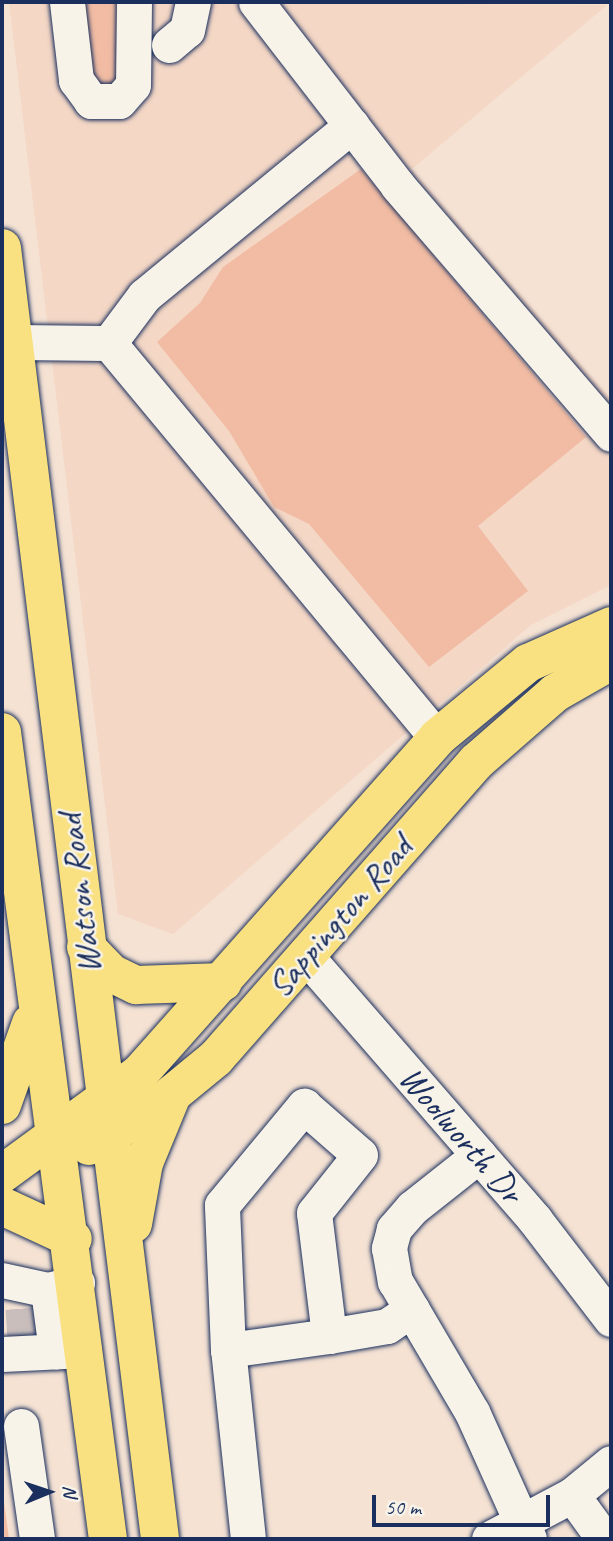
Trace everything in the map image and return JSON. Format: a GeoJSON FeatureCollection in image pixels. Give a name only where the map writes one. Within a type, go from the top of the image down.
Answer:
{"type":"FeatureCollection","features":[{"type":"Feature","properties":{"kind":"main road","name":"Watson Road"},"geometry":{"type":"LineString","coordinates":[[2,248],[160,1539]]}},
{"type":"Feature","properties":{"kind":"main road","name":"Sappington Road"},"geometry":{"type":"LineString","coordinates":[[57,1148],[107,1096],[140,1073],[437,738],[528,663],[611,626]]}},
{"type":"Feature","properties":{"kind":"main road","name":"Sappington Road"},"geometry":{"type":"LineString","coordinates":[[57,1148],[110,1136],[172,1095],[216,1058],[510,728],[611,661]]}},
{"type":"Feature","properties":{"kind":"main road","name":"Watson Road"},"geometry":{"type":"LineString","coordinates":[[2,742],[35,1008],[73,1239],[37,1319],[108,1539]]}},
{"type":"Feature","properties":{"kind":"main road"},"geometry":{"type":"LineString","coordinates":[[280,917],[309,951]]}},
{"type":"Feature","properties":{"kind":"main road"},"geometry":{"type":"LineString","coordinates":[[86,947],[111,973],[136,985],[223,982]]}},
{"type":"Feature","properties":{"kind":"main road"},"geometry":{"type":"LineString","coordinates":[[2,1105],[35,1008]]}},
{"type":"Feature","properties":{"kind":"main road"},"geometry":{"type":"LineString","coordinates":[[126,1264],[144,1163],[172,1095]]}},
{"type":"Feature","properties":{"kind":"main road"},"geometry":{"type":"LineString","coordinates":[[2,1175],[57,1148]]}},
{"type":"Feature","properties":{"kind":"main road"},"geometry":{"type":"LineString","coordinates":[[2,1206],[73,1239]]}},
{"type":"Feature","properties":{"kind":"street"},"geometry":{"type":"LineString","coordinates":[[45,2],[52,72]]}},
{"type":"Feature","properties":{"kind":"street"},"geometry":{"type":"LineString","coordinates":[[67,2],[76,80],[90,101],[119,101],[133,85],[134,2]]}},
{"type":"Feature","properties":{"kind":"street"},"geometry":{"type":"LineString","coordinates":[[169,45],[187,30],[193,2]]}},
{"type":"Feature","properties":{"kind":"street"},"geometry":{"type":"LineString","coordinates":[[256,2],[352,125],[611,433]]}},
{"type":"Feature","properties":{"kind":"street"},"geometry":{"type":"LineString","coordinates":[[109,342],[144,296],[352,125]]}},
{"type":"Feature","properties":{"kind":"street"},"geometry":{"type":"LineString","coordinates":[[13,342],[109,342]]}},
{"type":"Feature","properties":{"kind":"street"},"geometry":{"type":"LineString","coordinates":[[109,342],[437,738]]}},
{"type":"Feature","properties":{"kind":"street","name":"Woolworth Dr"},"geometry":{"type":"LineString","coordinates":[[309,951],[611,1319]]}},
{"type":"Feature","properties":{"kind":"street"},"geometry":{"type":"LineString","coordinates":[[248,1539],[228,1350],[222,1205],[304,1106],[360,1154],[314,1213],[329,1336]]}},
{"type":"Feature","properties":{"kind":"street"},"geometry":{"type":"LineString","coordinates":[[479,1155],[394,1229],[389,1248],[396,1280],[472,1412],[525,1531]]}},
{"type":"Feature","properties":{"kind":"street"},"geometry":{"type":"LineString","coordinates":[[228,1350],[387,1326],[412,1309]]}},
{"type":"Feature","properties":{"kind":"street"},"geometry":{"type":"LineString","coordinates":[[21,1426],[37,1539]]}},
{"type":"Feature","properties":{"kind":"street"},"geometry":{"type":"LineString","coordinates":[[489,1539],[525,1531],[611,1463]]}},
{"type":"Feature","properties":{"kind":"street"},"geometry":{"type":"LineString","coordinates":[[572,1496],[604,1539]]}},
{"type":"Feature","properties":{"kind":"shaded area"},"geometry":{"type":"Polygon","coordinates":[[[9,2],[607,5],[412,169],[611,399],[611,585],[531,625],[173,934],[118,914],[9,2]]]}},
{"type":"Feature","properties":{"kind":"building"},"geometry":{"type":"Polygon","coordinates":[[[79,2],[118,2],[118,89],[79,89],[79,2]]]}},
{"type":"Feature","properties":{"kind":"building"},"geometry":{"type":"Polygon","coordinates":[[[361,169],[586,437],[478,526],[528,591],[429,667],[309,524],[274,507],[229,431],[157,342],[200,303],[223,267],[361,169]]]}},
{"type":"Feature","properties":{"kind":"building"},"geometry":{"type":"Polygon","coordinates":[[[3,1494],[9,1539],[2,1539],[3,1494]]]}},
{"type":"Feature","properties":{"kind":"tunnel"},"geometry":{"type":"LineString","coordinates":[[23,1308],[25,1337]]}}]}
